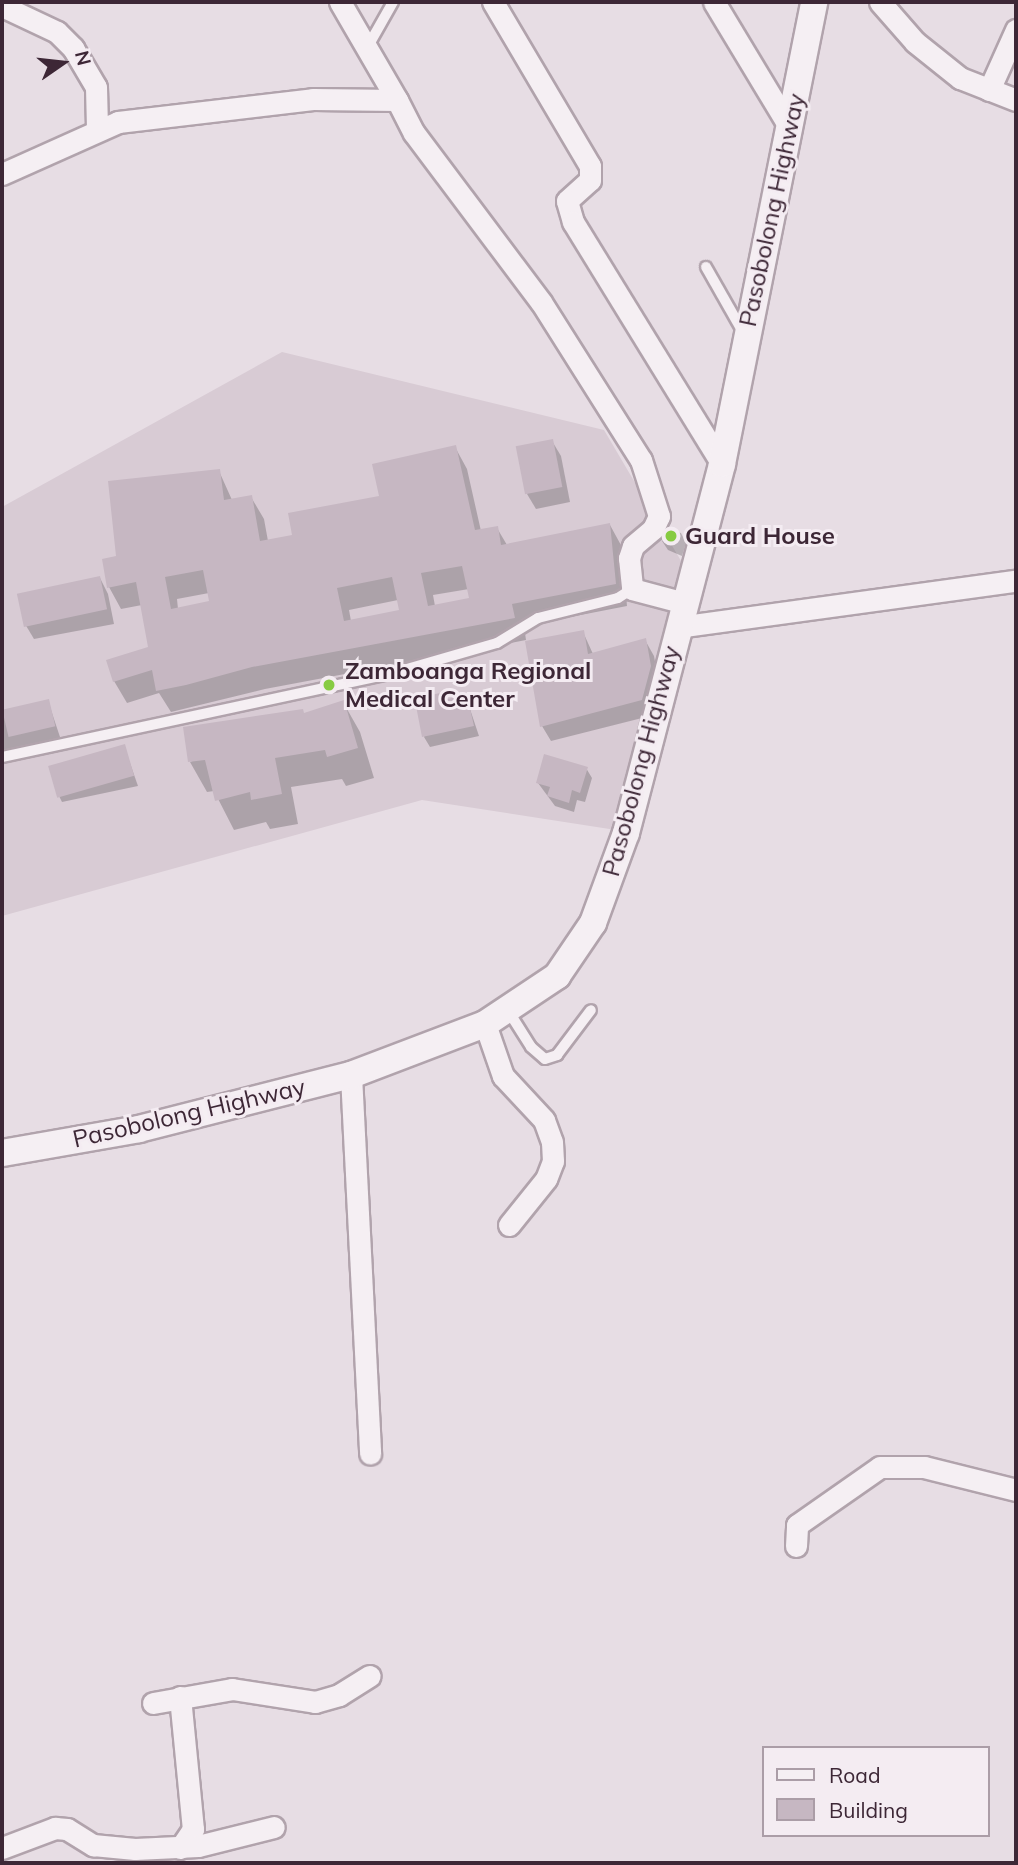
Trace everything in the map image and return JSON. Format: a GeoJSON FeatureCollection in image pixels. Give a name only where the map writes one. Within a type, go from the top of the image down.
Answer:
{"type":"FeatureCollection","features":[{"type":"Feature","properties":{"kind":"street"},"geometry":{"type":"LineString","coordinates":[[340,2],[414,133],[541,302],[641,460],[659,516],[653,529],[633,546],[629,558],[632,589],[681,615],[1016,581]]}},
{"type":"Feature","properties":{"kind":"street"},"geometry":{"type":"LineString","coordinates":[[493,2],[590,166],[584,189],[567,201],[573,222],[722,464]]}},
{"type":"Feature","properties":{"kind":"street"},"geometry":{"type":"LineString","coordinates":[[714,2],[790,128]]}},
{"type":"Feature","properties":{"kind":"street","name":"Pasobolong Highway"},"geometry":{"type":"LineString","coordinates":[[2,1153],[139,1129],[351,1075],[485,1024],[509,1012],[557,976],[593,923],[626,833],[722,464],[745,334],[790,128],[814,2]]}},
{"type":"Feature","properties":{"kind":"street"},"geometry":{"type":"LineString","coordinates":[[880,2],[915,42],[960,78],[1016,100]]}},
{"type":"Feature","properties":{"kind":"street"},"geometry":{"type":"LineString","coordinates":[[2,6],[57,32],[73,48],[96,87],[97,127]]}},
{"type":"Feature","properties":{"kind":"street"},"geometry":{"type":"LineString","coordinates":[[989,90],[1016,30]]}},
{"type":"Feature","properties":{"kind":"street"},"geometry":{"type":"LineString","coordinates":[[2,174],[97,127],[170,114],[313,99],[397,100]]}},
{"type":"Feature","properties":{"kind":"street"},"geometry":{"type":"LineString","coordinates":[[485,1024],[503,1076],[544,1120],[552,1142],[553,1161],[546,1179],[509,1225]]}},
{"type":"Feature","properties":{"kind":"street"},"geometry":{"type":"LineString","coordinates":[[351,1075],[370,1454]]}},
{"type":"Feature","properties":{"kind":"street"},"geometry":{"type":"LineString","coordinates":[[796,1546],[797,1525],[880,1467],[924,1467],[1016,1490]]}},
{"type":"Feature","properties":{"kind":"street"},"geometry":{"type":"LineString","coordinates":[[153,1703],[232,1689],[315,1702],[339,1695],[370,1676]]}},
{"type":"Feature","properties":{"kind":"street"},"geometry":{"type":"LineString","coordinates":[[180,1697],[193,1814],[193,1829],[180,1848]]}},
{"type":"Feature","properties":{"kind":"street"},"geometry":{"type":"LineString","coordinates":[[2,1848],[55,1828],[107,1849],[180,1848],[274,1827]]}},
{"type":"Feature","properties":{"kind":"lane"},"geometry":{"type":"LineString","coordinates":[[366,48],[393,2]]}},
{"type":"Feature","properties":{"kind":"lane"},"geometry":{"type":"LineString","coordinates":[[706,267],[745,334]]}},
{"type":"Feature","properties":{"kind":"lane"},"geometry":{"type":"LineString","coordinates":[[2,757],[393,673],[497,643],[538,618],[618,597],[632,589]]}},
{"type":"Feature","properties":{"kind":"lane"},"geometry":{"type":"LineString","coordinates":[[509,1012],[531,1047],[545,1059],[557,1055],[591,1010]]}},
{"type":"Feature","properties":{"kind":"shaded area","name":"Zamboanga Regional Medical Center"},"geometry":{"type":"Polygon","coordinates":[[[282,352],[604,430],[687,571],[616,830],[422,800],[2,916],[2,507],[282,352]]]}},
{"type":"Feature","properties":{"kind":"building"},"geometry":{"type":"Polygon","coordinates":[[[553,439],[562,487],[525,494],[516,446],[553,439]]]}},
{"type":"Feature","properties":{"kind":"building"},"geometry":{"type":"Polygon","coordinates":[[[456,445],[475,530],[498,526],[501,545],[610,523],[616,584],[512,604],[515,618],[252,667],[156,691],[152,670],[113,682],[106,660],[148,647],[136,582],[107,588],[102,559],[116,556],[108,481],[220,469],[224,500],[252,495],[260,541],[292,535],[288,513],[379,496],[372,464],[456,445]],[[462,566],[421,573],[428,606],[469,598],[462,566]],[[203,570],[165,577],[171,609],[209,601],[203,570]],[[392,577],[337,588],[344,621],[399,610],[392,577]]]}},
{"type":"Feature","properties":{"kind":"building"},"geometry":{"type":"Polygon","coordinates":[[[100,576],[107,609],[24,627],[17,594],[100,576]]]}},
{"type":"Feature","properties":{"kind":"building"},"geometry":{"type":"Polygon","coordinates":[[[584,630],[588,654],[646,638],[651,666],[642,700],[540,727],[525,641],[584,630]]]}},
{"type":"Feature","properties":{"kind":"building"},"geometry":{"type":"Polygon","coordinates":[[[440,693],[442,700],[467,695],[474,726],[422,737],[416,706],[428,704],[426,696],[440,693]]]}},
{"type":"Feature","properties":{"kind":"building"},"geometry":{"type":"Polygon","coordinates":[[[49,699],[55,726],[9,737],[2,710],[49,699]]]}},
{"type":"Feature","properties":{"kind":"building"},"geometry":{"type":"Polygon","coordinates":[[[344,700],[358,748],[327,757],[325,750],[275,758],[282,794],[251,800],[250,792],[215,801],[205,760],[188,762],[183,727],[303,709],[304,713],[344,700]]]}},
{"type":"Feature","properties":{"kind":"building"},"geometry":{"type":"Polygon","coordinates":[[[125,744],[134,776],[57,798],[48,766],[125,744]]]}},
{"type":"Feature","properties":{"kind":"building"},"geometry":{"type":"Polygon","coordinates":[[[544,754],[588,767],[580,793],[572,790],[569,803],[547,796],[550,787],[536,783],[544,754]]]}},
{"type":"Feature","properties":{"kind":"place","name":"Guard House"},"geometry":{"type":"Point","coordinates":[671,536]}},
{"type":"Feature","properties":{"kind":"place","name":"Zamboanga Regional Medical Center"},"geometry":{"type":"Point","coordinates":[329,685]}}]}
